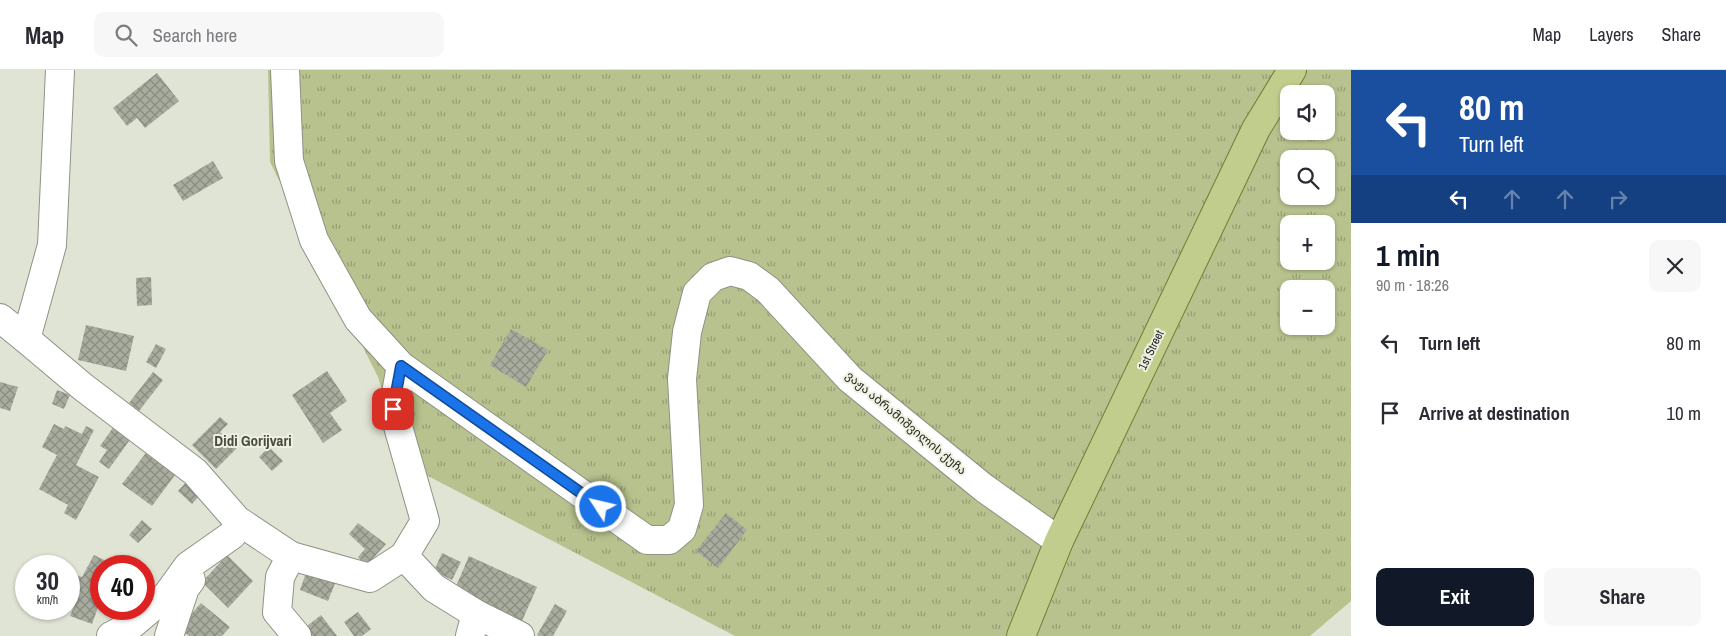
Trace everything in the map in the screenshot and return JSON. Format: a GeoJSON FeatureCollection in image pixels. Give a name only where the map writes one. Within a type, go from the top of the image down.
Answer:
{"type":"FeatureCollection","features":[{"type":"Feature","properties":{"kind":"main road","name":"1st Street"},"geometry":{"type":"LineString","coordinates":[[1021,636],[1059,541],[1256,129],[1292,70]]}},
{"type":"Feature","properties":{"kind":"street"},"geometry":{"type":"LineString","coordinates":[[26,339],[52,244],[60,70]]}},
{"type":"Feature","properties":{"kind":"street","name":"ვაჟა აბრამიშვილის ქუჩა"},"geometry":{"type":"LineString","coordinates":[[285,70],[289,161],[314,240],[358,319],[401,366],[647,540],[669,540],[682,529],[689,504],[682,379],[687,332],[697,293],[713,277],[730,271],[749,276],[768,290],[850,379],[984,488],[1059,541]]}},
{"type":"Feature","properties":{"kind":"street"},"geometry":{"type":"LineString","coordinates":[[0,318],[83,387],[195,472],[234,527],[291,556],[370,578],[404,556],[426,521],[393,409],[401,366]]}},
{"type":"Feature","properties":{"kind":"street"},"geometry":{"type":"LineString","coordinates":[[111,636],[130,626],[167,595],[188,566],[234,527]]}},
{"type":"Feature","properties":{"kind":"street"},"geometry":{"type":"LineString","coordinates":[[169,636],[185,588],[234,527]]}},
{"type":"Feature","properties":{"kind":"street"},"geometry":{"type":"LineString","coordinates":[[291,556],[280,577],[277,612],[296,636]]}},
{"type":"Feature","properties":{"kind":"street"},"geometry":{"type":"LineString","coordinates":[[404,556],[472,625],[520,636]]}},
{"type":"Feature","properties":{"kind":"green space"},"geometry":{"type":"Polygon","coordinates":[[[268,70],[1351,70],[1351,601],[1310,636],[735,636],[405,464],[378,377],[270,162],[268,70]]]}},
{"type":"Feature","properties":{"kind":"building"},"geometry":{"type":"Polygon","coordinates":[[[157,73],[179,101],[145,128],[137,118],[127,126],[113,108],[157,73]]]}},
{"type":"Feature","properties":{"kind":"building"},"geometry":{"type":"Polygon","coordinates":[[[213,161],[223,178],[183,201],[173,185],[213,161]]]}},
{"type":"Feature","properties":{"kind":"building"},"geometry":{"type":"Polygon","coordinates":[[[151,277],[152,305],[137,306],[136,278],[151,277]]]}},
{"type":"Feature","properties":{"kind":"building"},"geometry":{"type":"Polygon","coordinates":[[[86,325],[134,336],[126,371],[78,360],[86,325]]]}},
{"type":"Feature","properties":{"kind":"building"},"geometry":{"type":"Polygon","coordinates":[[[511,329],[548,350],[526,387],[490,365],[511,329]]]}},
{"type":"Feature","properties":{"kind":"building"},"geometry":{"type":"Polygon","coordinates":[[[156,344],[166,349],[156,368],[146,362],[156,344]]]}},
{"type":"Feature","properties":{"kind":"building"},"geometry":{"type":"Polygon","coordinates":[[[327,371],[347,401],[330,413],[342,430],[323,443],[292,395],[327,371]]]}},
{"type":"Feature","properties":{"kind":"building"},"geometry":{"type":"Polygon","coordinates":[[[153,372],[163,380],[139,411],[129,403],[153,372]]]}},
{"type":"Feature","properties":{"kind":"building"},"geometry":{"type":"Polygon","coordinates":[[[0,382],[18,387],[10,411],[0,408],[0,382]]]}},
{"type":"Feature","properties":{"kind":"building"},"geometry":{"type":"Polygon","coordinates":[[[57,390],[70,395],[64,409],[52,404],[57,390]]]}},
{"type":"Feature","properties":{"kind":"building"},"geometry":{"type":"Polygon","coordinates":[[[220,417],[228,424],[220,432],[237,448],[216,469],[192,445],[220,417]]]}},
{"type":"Feature","properties":{"kind":"building"},"geometry":{"type":"Polygon","coordinates":[[[117,422],[134,434],[109,469],[99,462],[107,450],[100,446],[117,422]]]}},
{"type":"Feature","properties":{"kind":"building"},"geometry":{"type":"Polygon","coordinates":[[[54,424],[64,429],[65,426],[82,434],[86,426],[94,430],[76,465],[99,477],[76,520],[64,513],[68,505],[39,489],[57,455],[42,447],[54,424]]]}},
{"type":"Feature","properties":{"kind":"building"},"geometry":{"type":"Polygon","coordinates":[[[269,447],[283,461],[272,471],[259,457],[269,447]]]}},
{"type":"Feature","properties":{"kind":"building"},"geometry":{"type":"Polygon","coordinates":[[[149,449],[178,471],[152,506],[122,484],[149,449]]]}},
{"type":"Feature","properties":{"kind":"building"},"geometry":{"type":"Polygon","coordinates":[[[189,479],[203,492],[192,504],[178,491],[189,479]]]}},
{"type":"Feature","properties":{"kind":"building"},"geometry":{"type":"Polygon","coordinates":[[[726,513],[747,530],[718,568],[696,551],[726,513]]]}},
{"type":"Feature","properties":{"kind":"building"},"geometry":{"type":"Polygon","coordinates":[[[142,520],[152,529],[138,543],[129,535],[142,520]]]}},
{"type":"Feature","properties":{"kind":"building"},"geometry":{"type":"Polygon","coordinates":[[[358,523],[386,544],[366,566],[358,557],[365,549],[349,534],[358,523]]]}},
{"type":"Feature","properties":{"kind":"building"},"geometry":{"type":"Polygon","coordinates":[[[442,553],[461,562],[452,580],[434,571],[442,553]]]}},
{"type":"Feature","properties":{"kind":"building"},"geometry":{"type":"Polygon","coordinates":[[[227,555],[253,581],[228,608],[202,582],[227,555]]]}},
{"type":"Feature","properties":{"kind":"building"},"geometry":{"type":"Polygon","coordinates":[[[469,556],[537,587],[522,621],[454,591],[469,556]]]}},
{"type":"Feature","properties":{"kind":"building"},"geometry":{"type":"Polygon","coordinates":[[[90,562],[90,620],[93,620],[92,624],[80,620],[80,576],[82,577],[90,562]]]}},
{"type":"Feature","properties":{"kind":"building"},"geometry":{"type":"Polygon","coordinates":[[[307,570],[336,581],[328,601],[300,590],[307,570]]]}},
{"type":"Feature","properties":{"kind":"building"},"geometry":{"type":"Polygon","coordinates":[[[201,603],[230,627],[222,636],[189,636],[179,628],[201,603]]]}},
{"type":"Feature","properties":{"kind":"building"},"geometry":{"type":"Polygon","coordinates":[[[555,604],[567,611],[553,636],[537,635],[555,604]]]}},
{"type":"Feature","properties":{"kind":"building"},"geometry":{"type":"Polygon","coordinates":[[[358,612],[371,629],[362,636],[354,636],[344,622],[358,612]]]}},
{"type":"Feature","properties":{"kind":"building"},"geometry":{"type":"Polygon","coordinates":[[[321,615],[337,636],[306,636],[302,630],[321,615]]]}},
{"type":"Feature","properties":{"kind":"district","name":"Didi Gorijvari"},"geometry":{"type":"Point","coordinates":[253,441]}},
{"type":"Feature","properties":{"kind":"route"},"geometry":{"type":"LineString","coordinates":[[393,409],[401,366],[601,507]]}}]}
